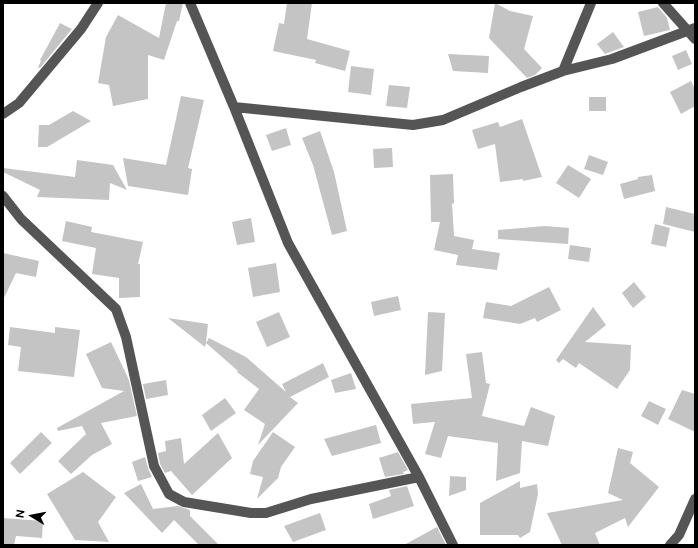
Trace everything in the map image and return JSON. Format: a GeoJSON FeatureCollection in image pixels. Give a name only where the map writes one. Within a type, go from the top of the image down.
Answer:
{"type":"FeatureCollection","features":[{"type":"Feature","properties":{"kind":"street"},"geometry":{"type":"LineString","coordinates":[[3,114],[19,103],[81,29],[98,3]]}},
{"type":"Feature","properties":{"kind":"street"},"geometry":{"type":"LineString","coordinates":[[190,3],[234,107],[288,243],[419,477],[453,545]]}},
{"type":"Feature","properties":{"kind":"street"},"geometry":{"type":"LineString","coordinates":[[564,72],[591,3]]}},
{"type":"Feature","properties":{"kind":"street"},"geometry":{"type":"LineString","coordinates":[[663,3],[692,30],[695,39]]}},
{"type":"Feature","properties":{"kind":"street"},"geometry":{"type":"LineString","coordinates":[[234,107],[414,125],[443,120],[521,87],[564,72],[612,59],[692,30]]}},
{"type":"Feature","properties":{"kind":"street"},"geometry":{"type":"LineString","coordinates":[[3,196],[21,219],[116,309],[126,337],[154,466],[169,494],[184,502],[251,513],[266,513],[311,499],[419,477]]}},
{"type":"Feature","properties":{"kind":"street"},"geometry":{"type":"LineString","coordinates":[[670,545],[679,535],[695,499]]}},
{"type":"Feature","properties":{"kind":"building"},"geometry":{"type":"Polygon","coordinates":[[[166,3],[183,3],[179,21],[177,21],[164,60],[148,55],[148,99],[113,106],[109,85],[98,83],[106,37],[118,15],[159,38],[166,3]]]}},
{"type":"Feature","properties":{"kind":"building"},"geometry":{"type":"Polygon","coordinates":[[[287,3],[312,3],[307,39],[350,51],[345,71],[315,63],[316,60],[273,51],[279,23],[284,24],[287,3]]]}},
{"type":"Feature","properties":{"kind":"building"},"geometry":{"type":"Polygon","coordinates":[[[495,3],[510,11],[533,16],[524,49],[542,68],[535,75],[527,78],[489,38],[495,3]]]}},
{"type":"Feature","properties":{"kind":"building"},"geometry":{"type":"Polygon","coordinates":[[[658,7],[667,18],[670,30],[644,36],[638,12],[658,7]]]}},
{"type":"Feature","properties":{"kind":"building"},"geometry":{"type":"Polygon","coordinates":[[[60,23],[72,29],[40,68],[38,67],[41,61],[40,60],[60,23]]]}},
{"type":"Feature","properties":{"kind":"building"},"geometry":{"type":"Polygon","coordinates":[[[613,32],[624,47],[605,54],[597,44],[613,32]]]}},
{"type":"Feature","properties":{"kind":"building"},"geometry":{"type":"Polygon","coordinates":[[[686,50],[692,64],[678,70],[672,56],[686,50]]]}},
{"type":"Feature","properties":{"kind":"building"},"geometry":{"type":"Polygon","coordinates":[[[448,54],[489,56],[488,73],[453,71],[448,54]]]}},
{"type":"Feature","properties":{"kind":"building"},"geometry":{"type":"Polygon","coordinates":[[[351,66],[374,69],[371,95],[348,92],[351,66]]]}},
{"type":"Feature","properties":{"kind":"building"},"geometry":{"type":"Polygon","coordinates":[[[691,81],[695,89],[695,106],[681,114],[670,92],[691,81]]]}},
{"type":"Feature","properties":{"kind":"building"},"geometry":{"type":"Polygon","coordinates":[[[389,85],[410,87],[407,108],[386,106],[389,85]]]}},
{"type":"Feature","properties":{"kind":"building"},"geometry":{"type":"Polygon","coordinates":[[[181,96],[204,100],[188,168],[192,169],[188,195],[128,186],[123,158],[166,165],[181,96]]]}},
{"type":"Feature","properties":{"kind":"building"},"geometry":{"type":"Polygon","coordinates":[[[589,97],[606,97],[606,111],[589,111],[589,97]]]}},
{"type":"Feature","properties":{"kind":"building"},"geometry":{"type":"Polygon","coordinates":[[[73,111],[91,121],[47,147],[38,147],[39,125],[49,125],[73,111]]]}},
{"type":"Feature","properties":{"kind":"building"},"geometry":{"type":"Polygon","coordinates":[[[522,119],[542,177],[523,181],[523,179],[500,182],[495,144],[478,149],[472,130],[498,122],[500,127],[522,119]]]}},
{"type":"Feature","properties":{"kind":"building"},"geometry":{"type":"Polygon","coordinates":[[[286,128],[291,145],[272,151],[266,135],[286,128]]]}},
{"type":"Feature","properties":{"kind":"building"},"geometry":{"type":"Polygon","coordinates":[[[320,131],[334,172],[347,231],[332,235],[313,165],[302,138],[320,131]]]}},
{"type":"Feature","properties":{"kind":"building"},"geometry":{"type":"Polygon","coordinates":[[[392,148],[393,167],[374,168],[373,149],[392,148]]]}},
{"type":"Feature","properties":{"kind":"building"},"geometry":{"type":"Polygon","coordinates":[[[589,155],[608,162],[603,175],[584,169],[589,155]]]}},
{"type":"Feature","properties":{"kind":"building"},"geometry":{"type":"Polygon","coordinates":[[[77,160],[113,165],[127,190],[110,183],[109,200],[37,197],[40,190],[3,172],[3,168],[75,177],[77,160]]]}},
{"type":"Feature","properties":{"kind":"building"},"geometry":{"type":"Polygon","coordinates":[[[568,165],[591,179],[579,198],[556,183],[568,165]]]}},
{"type":"Feature","properties":{"kind":"building"},"geometry":{"type":"Polygon","coordinates":[[[453,174],[454,204],[452,203],[454,236],[474,240],[472,249],[500,253],[497,270],[456,265],[458,255],[434,250],[440,222],[431,222],[430,175],[453,174]]]}},
{"type":"Feature","properties":{"kind":"building"},"geometry":{"type":"Polygon","coordinates":[[[652,175],[655,191],[624,199],[620,184],[638,179],[638,177],[652,175]]]}},
{"type":"Feature","properties":{"kind":"building"},"geometry":{"type":"Polygon","coordinates":[[[666,207],[695,214],[695,232],[663,224],[666,207]]]}},
{"type":"Feature","properties":{"kind":"building"},"geometry":{"type":"Polygon","coordinates":[[[251,218],[255,242],[237,245],[232,222],[251,218]]]}},
{"type":"Feature","properties":{"kind":"building"},"geometry":{"type":"Polygon","coordinates":[[[66,221],[92,227],[91,232],[143,242],[138,264],[140,264],[140,297],[119,298],[119,278],[92,274],[96,248],[62,241],[66,221]]]}},
{"type":"Feature","properties":{"kind":"building"},"geometry":{"type":"Polygon","coordinates":[[[655,224],[670,228],[666,247],[651,244],[655,224]]]}},
{"type":"Feature","properties":{"kind":"building"},"geometry":{"type":"Polygon","coordinates":[[[545,226],[569,228],[568,244],[498,239],[498,230],[545,226]]]}},
{"type":"Feature","properties":{"kind":"building"},"geometry":{"type":"Polygon","coordinates":[[[570,245],[591,248],[589,262],[568,259],[570,245]]]}},
{"type":"Feature","properties":{"kind":"building"},"geometry":{"type":"Polygon","coordinates":[[[3,253],[39,261],[36,277],[16,273],[3,300],[3,253]]]}},
{"type":"Feature","properties":{"kind":"building"},"geometry":{"type":"Polygon","coordinates":[[[276,263],[280,292],[253,297],[248,268],[276,263]]]}},
{"type":"Feature","properties":{"kind":"building"},"geometry":{"type":"Polygon","coordinates":[[[634,282],[646,297],[633,308],[622,293],[634,282]]]}},
{"type":"Feature","properties":{"kind":"building"},"geometry":{"type":"Polygon","coordinates":[[[549,287],[561,310],[537,322],[535,318],[520,324],[483,318],[486,302],[511,306],[549,287]]]}},
{"type":"Feature","properties":{"kind":"building"},"geometry":{"type":"Polygon","coordinates":[[[398,296],[401,310],[374,316],[371,302],[398,296]]]}},
{"type":"Feature","properties":{"kind":"building"},"geometry":{"type":"Polygon","coordinates":[[[593,307],[606,325],[585,342],[631,345],[630,370],[617,389],[579,363],[576,368],[563,359],[559,363],[556,360],[593,307]]]}},
{"type":"Feature","properties":{"kind":"building"},"geometry":{"type":"Polygon","coordinates":[[[279,312],[290,337],[267,347],[256,322],[279,312]]]}},
{"type":"Feature","properties":{"kind":"building"},"geometry":{"type":"Polygon","coordinates":[[[428,312],[445,313],[442,371],[425,375],[428,312]]]}},
{"type":"Feature","properties":{"kind":"building"},"geometry":{"type":"Polygon","coordinates":[[[168,318],[208,324],[205,347],[168,318]]]}},
{"type":"Feature","properties":{"kind":"building"},"geometry":{"type":"Polygon","coordinates":[[[10,327],[55,333],[55,327],[80,330],[74,377],[18,371],[21,347],[8,345],[10,327]]]}},
{"type":"Feature","properties":{"kind":"building"},"geometry":{"type":"Polygon","coordinates":[[[209,338],[246,357],[286,392],[282,384],[323,363],[329,377],[290,397],[298,403],[258,445],[265,424],[244,410],[259,389],[237,372],[238,371],[206,343],[209,338]]]}},
{"type":"Feature","properties":{"kind":"building"},"geometry":{"type":"Polygon","coordinates":[[[111,342],[129,380],[137,416],[101,423],[112,444],[92,455],[71,474],[58,461],[86,434],[82,426],[58,431],[57,428],[124,391],[102,388],[86,354],[111,342]]]}},
{"type":"Feature","properties":{"kind":"building"},"geometry":{"type":"Polygon","coordinates":[[[482,352],[486,383],[490,384],[482,416],[524,426],[531,407],[555,416],[548,446],[522,441],[520,473],[496,481],[498,443],[448,436],[441,458],[425,454],[435,422],[413,424],[411,404],[472,398],[466,354],[482,352]]]}},
{"type":"Feature","properties":{"kind":"building"},"geometry":{"type":"Polygon","coordinates":[[[351,373],[356,389],[335,393],[331,380],[351,373]]]}},
{"type":"Feature","properties":{"kind":"building"},"geometry":{"type":"Polygon","coordinates":[[[166,380],[168,395],[146,399],[143,384],[166,380]]]}},
{"type":"Feature","properties":{"kind":"building"},"geometry":{"type":"Polygon","coordinates":[[[682,390],[695,394],[695,432],[668,419],[682,390]]]}},
{"type":"Feature","properties":{"kind":"building"},"geometry":{"type":"Polygon","coordinates":[[[225,398],[236,413],[211,431],[202,415],[225,398]]]}},
{"type":"Feature","properties":{"kind":"building"},"geometry":{"type":"Polygon","coordinates":[[[649,401],[666,409],[658,425],[641,416],[649,401]]]}},
{"type":"Feature","properties":{"kind":"building"},"geometry":{"type":"Polygon","coordinates":[[[376,425],[381,443],[332,456],[324,439],[376,425]]]}},
{"type":"Feature","properties":{"kind":"building"},"geometry":{"type":"Polygon","coordinates":[[[41,432],[52,443],[20,474],[10,463],[41,432]]]}},
{"type":"Feature","properties":{"kind":"building"},"geometry":{"type":"Polygon","coordinates":[[[273,432],[295,447],[281,467],[278,478],[257,499],[263,477],[250,474],[253,461],[273,432]]]}},
{"type":"Feature","properties":{"kind":"building"},"geometry":{"type":"Polygon","coordinates":[[[218,433],[232,458],[192,495],[171,471],[165,473],[160,464],[158,453],[166,451],[165,441],[181,438],[184,464],[218,433]]]}},
{"type":"Feature","properties":{"kind":"building"},"geometry":{"type":"Polygon","coordinates":[[[618,448],[633,452],[630,463],[659,487],[628,527],[625,518],[595,533],[600,545],[562,545],[547,513],[623,500],[608,493],[618,448]]]}},
{"type":"Feature","properties":{"kind":"building"},"geometry":{"type":"Polygon","coordinates":[[[398,452],[408,470],[403,472],[404,474],[385,477],[379,458],[398,452]]]}},
{"type":"Feature","properties":{"kind":"building"},"geometry":{"type":"Polygon","coordinates":[[[145,457],[152,477],[138,481],[132,462],[145,457]]]}},
{"type":"Feature","properties":{"kind":"building"},"geometry":{"type":"Polygon","coordinates":[[[83,472],[116,497],[98,522],[109,542],[75,540],[47,494],[83,472]]]}},
{"type":"Feature","properties":{"kind":"building"},"geometry":{"type":"Polygon","coordinates":[[[450,476],[466,477],[466,490],[449,496],[450,476]]]}},
{"type":"Feature","properties":{"kind":"building"},"geometry":{"type":"Polygon","coordinates":[[[520,481],[520,488],[537,484],[538,494],[530,532],[520,538],[518,535],[480,535],[480,503],[520,481]]]}},
{"type":"Feature","properties":{"kind":"building"},"geometry":{"type":"Polygon","coordinates":[[[141,484],[153,509],[178,506],[190,510],[190,516],[219,545],[199,545],[174,520],[162,533],[124,493],[141,484]]]}},
{"type":"Feature","properties":{"kind":"building"},"geometry":{"type":"Polygon","coordinates":[[[407,486],[414,506],[373,519],[369,504],[391,496],[389,490],[407,486]]]}},
{"type":"Feature","properties":{"kind":"building"},"geometry":{"type":"Polygon","coordinates":[[[320,513],[326,530],[293,542],[284,526],[320,513]]]}},
{"type":"Feature","properties":{"kind":"building"},"geometry":{"type":"Polygon","coordinates":[[[3,518],[43,521],[42,538],[16,536],[14,545],[3,545],[3,518]]]}},
{"type":"Feature","properties":{"kind":"building"},"geometry":{"type":"Polygon","coordinates":[[[437,527],[446,545],[404,545],[437,527]]]}}]}
